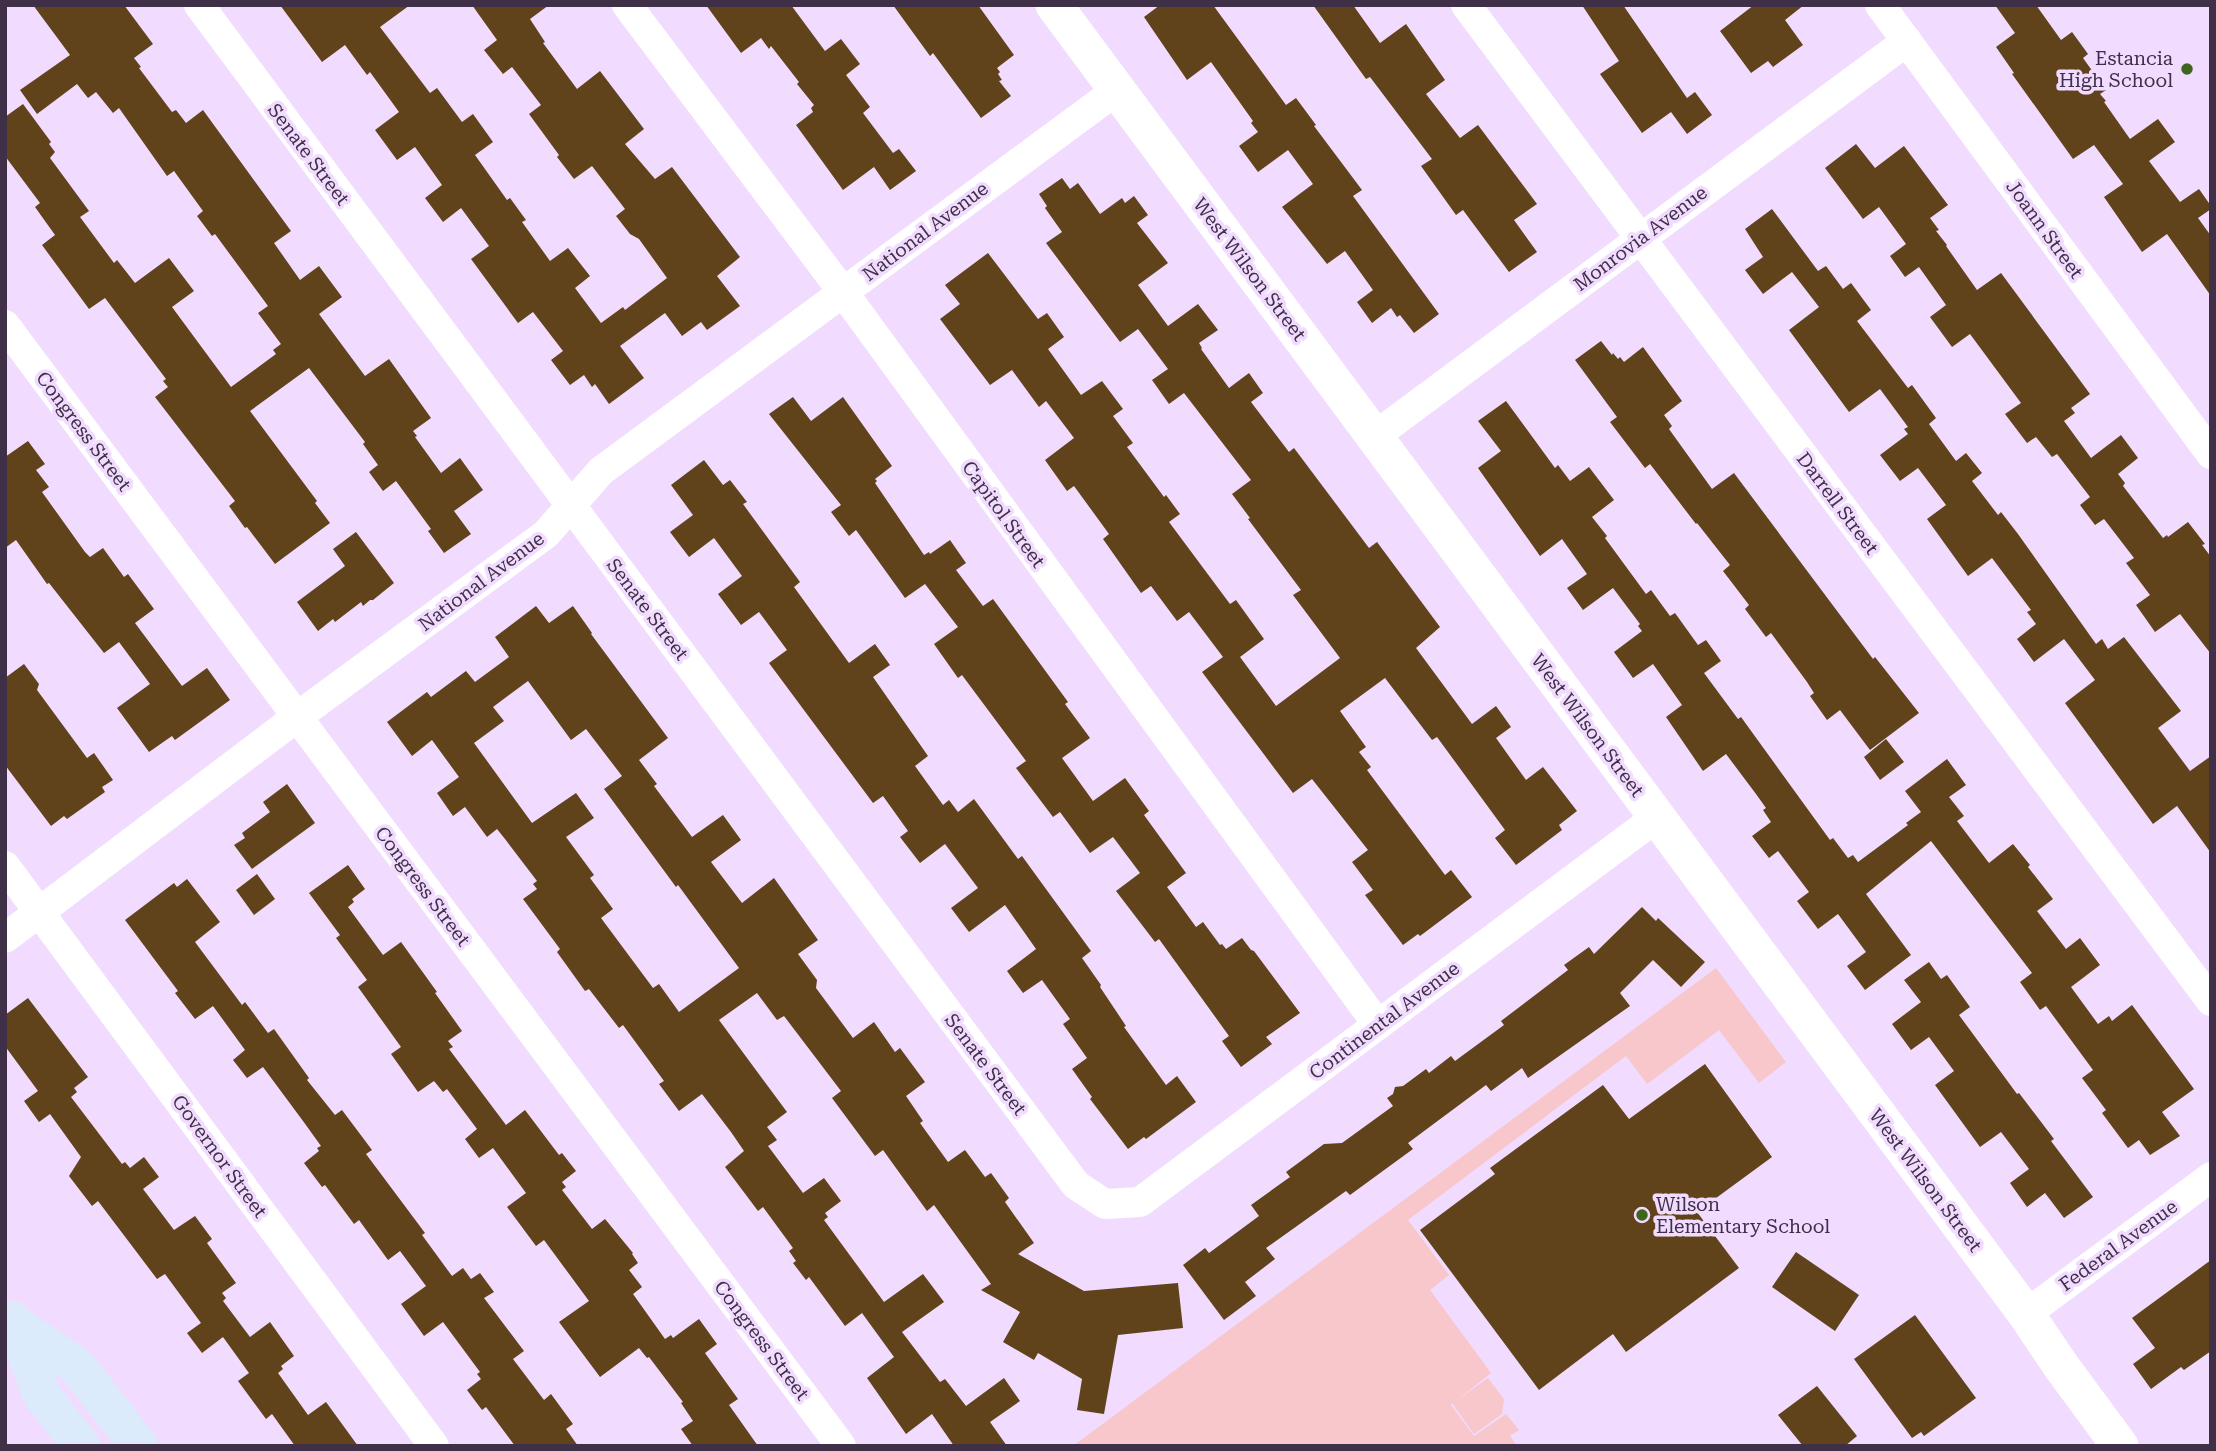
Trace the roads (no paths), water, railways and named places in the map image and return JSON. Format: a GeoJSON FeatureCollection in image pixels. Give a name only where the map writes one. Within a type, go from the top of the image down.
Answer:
{"type":"FeatureCollection","features":[{"type":"Feature","properties":{"kind":"main road"},"geometry":{"type":"LineString","coordinates":[[11,1318],[41,1394],[80,1446]]}},
{"type":"Feature","properties":{"kind":"main road"},"geometry":{"type":"LineString","coordinates":[[11,1318],[77,1366],[139,1446]]}},
{"type":"Feature","properties":{"kind":"street","name":"Senate Street"},"geometry":{"type":"LineString","coordinates":[[199,5],[1076,1185],[1105,1204]]}},
{"type":"Feature","properties":{"kind":"street","name":"Capitol Street"},"geometry":{"type":"LineString","coordinates":[[628,5],[843,292],[1378,1025]]}},
{"type":"Feature","properties":{"kind":"street","name":"West Wilson Street"},"geometry":{"type":"LineString","coordinates":[[1054,5],[2026,1314],[2120,1446]]}},
{"type":"Feature","properties":{"kind":"street","name":"Darrell Street"},"geometry":{"type":"LineString","coordinates":[[1466,5],[2211,1001]]}},
{"type":"Feature","properties":{"kind":"street","name":"Joann Street"},"geometry":{"type":"LineString","coordinates":[[1880,5],[2211,454]]}},
{"type":"Feature","properties":{"kind":"street","name":"Monrovia Avenue"},"geometry":{"type":"LineString","coordinates":[[1375,436],[1907,41]]}},
{"type":"Feature","properties":{"kind":"street","name":"National Avenue"},"geometry":{"type":"LineString","coordinates":[[5,939],[297,717],[546,534],[601,471],[1117,90]]}},
{"type":"Feature","properties":{"kind":"street","name":"Congress Street"},"geometry":{"type":"LineString","coordinates":[[5,326],[841,1446]]}},
{"type":"Feature","properties":{"kind":"street","name":"Continental Avenue"},"geometry":{"type":"LineString","coordinates":[[1105,1204],[1140,1202],[1657,817]]}},
{"type":"Feature","properties":{"kind":"street","name":"Governor Street"},"geometry":{"type":"LineString","coordinates":[[5,866],[435,1446]]}},
{"type":"Feature","properties":{"kind":"street","name":"Federal Avenue"},"geometry":{"type":"LineString","coordinates":[[2026,1314],[2211,1177]]}},
{"type":"Feature","properties":{"kind":"place","name":"Estancia High School"},"geometry":{"type":"Point","coordinates":[2187,69]}},
{"type":"Feature","properties":{"kind":"place","name":"Wilson Elementary School"},"geometry":{"type":"Point","coordinates":[1642,1215]}}]}
